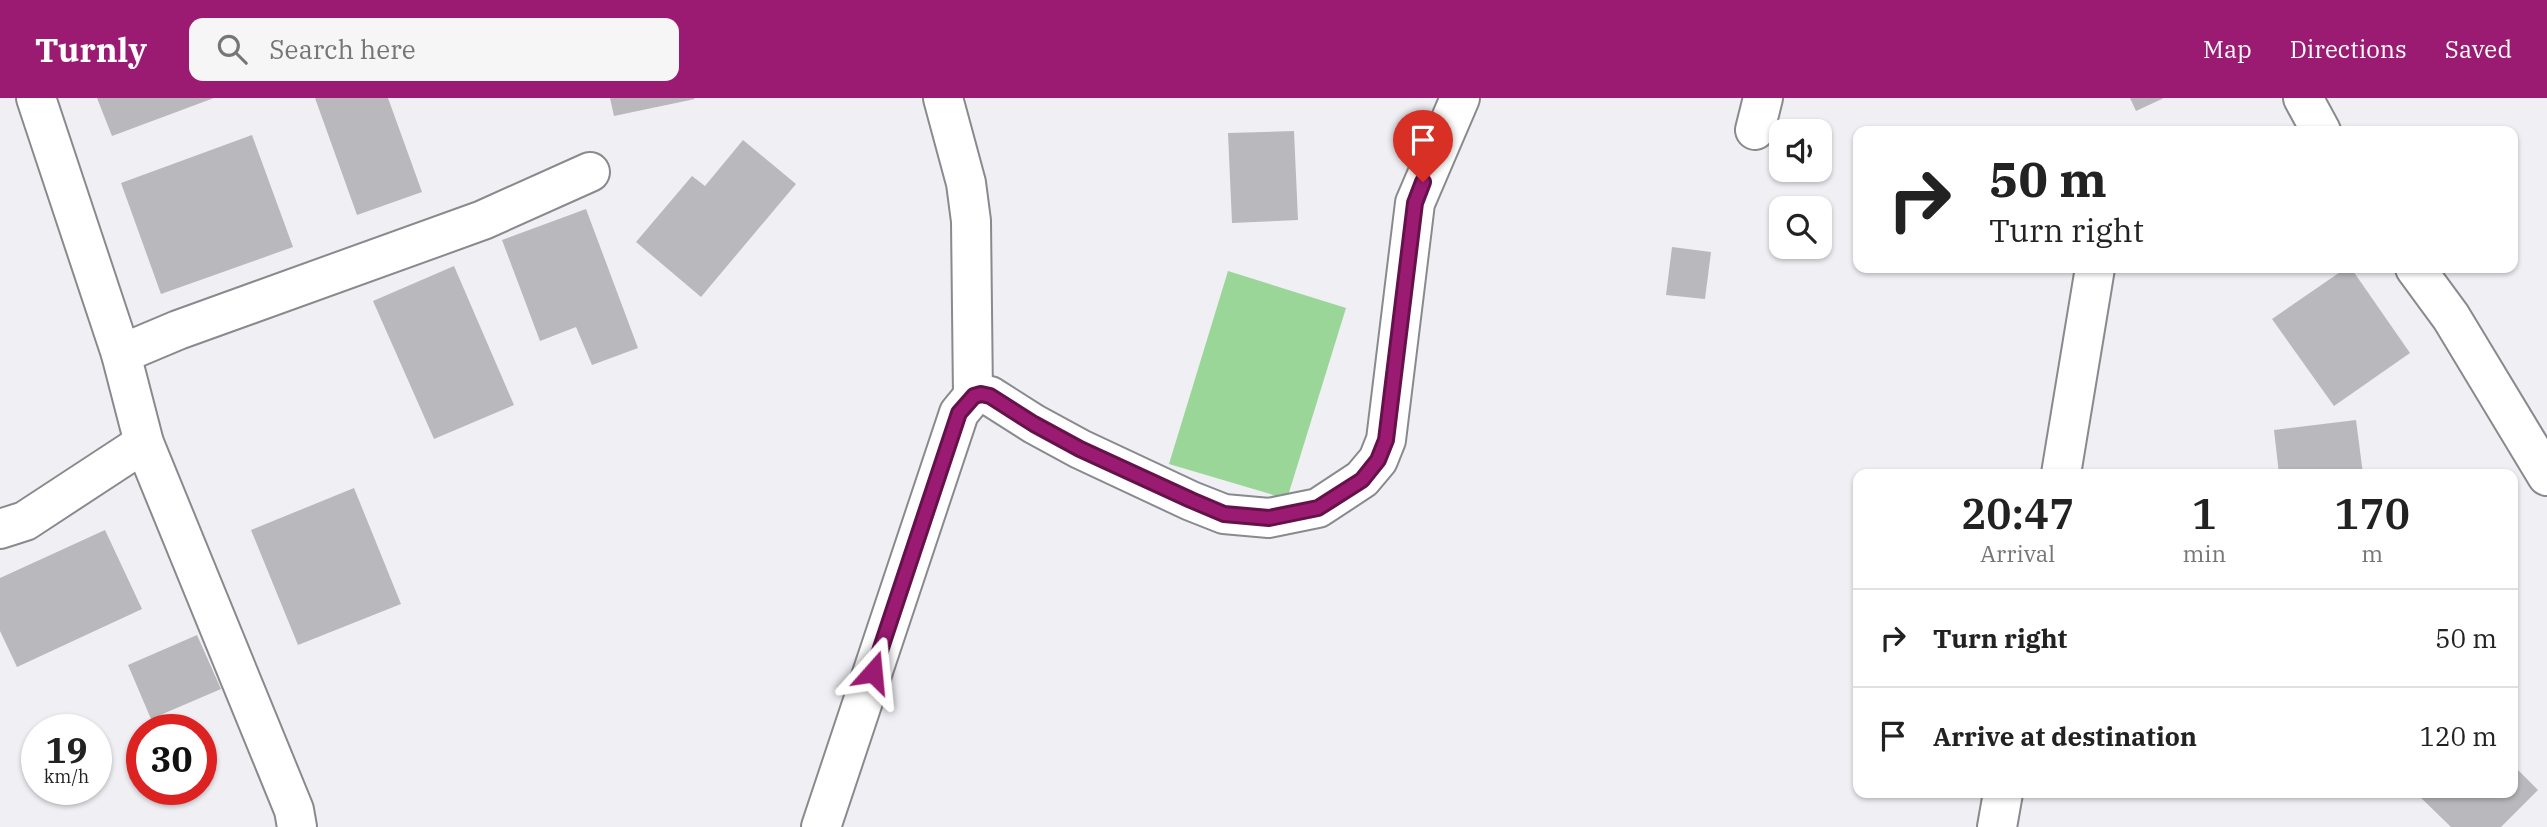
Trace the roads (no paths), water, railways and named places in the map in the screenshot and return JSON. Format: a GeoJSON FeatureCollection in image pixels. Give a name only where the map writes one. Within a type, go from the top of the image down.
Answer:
{"type":"FeatureCollection","features":[{"type":"Feature","properties":{"kind":"street"},"geometry":{"type":"LineString","coordinates":[[36,98],[121,354],[144,443],[289,797],[296,827]]}},
{"type":"Feature","properties":{"kind":"street"},"geometry":{"type":"LineString","coordinates":[[943,98],[963,172],[971,221],[974,396]]}},
{"type":"Feature","properties":{"kind":"street"},"geometry":{"type":"LineString","coordinates":[[821,827],[959,413],[974,396],[990,396],[1080,449],[1224,514],[1269,518],[1318,508],[1362,480],[1378,460],[1386,440],[1415,203],[1460,98]]}},
{"type":"Feature","properties":{"kind":"street"},"geometry":{"type":"LineString","coordinates":[[2303,98],[2317,126]]}},
{"type":"Feature","properties":{"kind":"street"},"geometry":{"type":"LineString","coordinates":[[121,354],[178,330],[483,220],[590,172]]}},
{"type":"Feature","properties":{"kind":"street"},"geometry":{"type":"LineString","coordinates":[[2062,469],[2094,273]]}},
{"type":"Feature","properties":{"kind":"street"},"geometry":{"type":"LineString","coordinates":[[2419,273],[2451,317],[2547,476]]}},
{"type":"Feature","properties":{"kind":"street"},"geometry":{"type":"LineString","coordinates":[[0,529],[25,521],[144,443]]}},
{"type":"Feature","properties":{"kind":"street"},"geometry":{"type":"LineString","coordinates":[[1997,827],[2002,798]]}}]}
